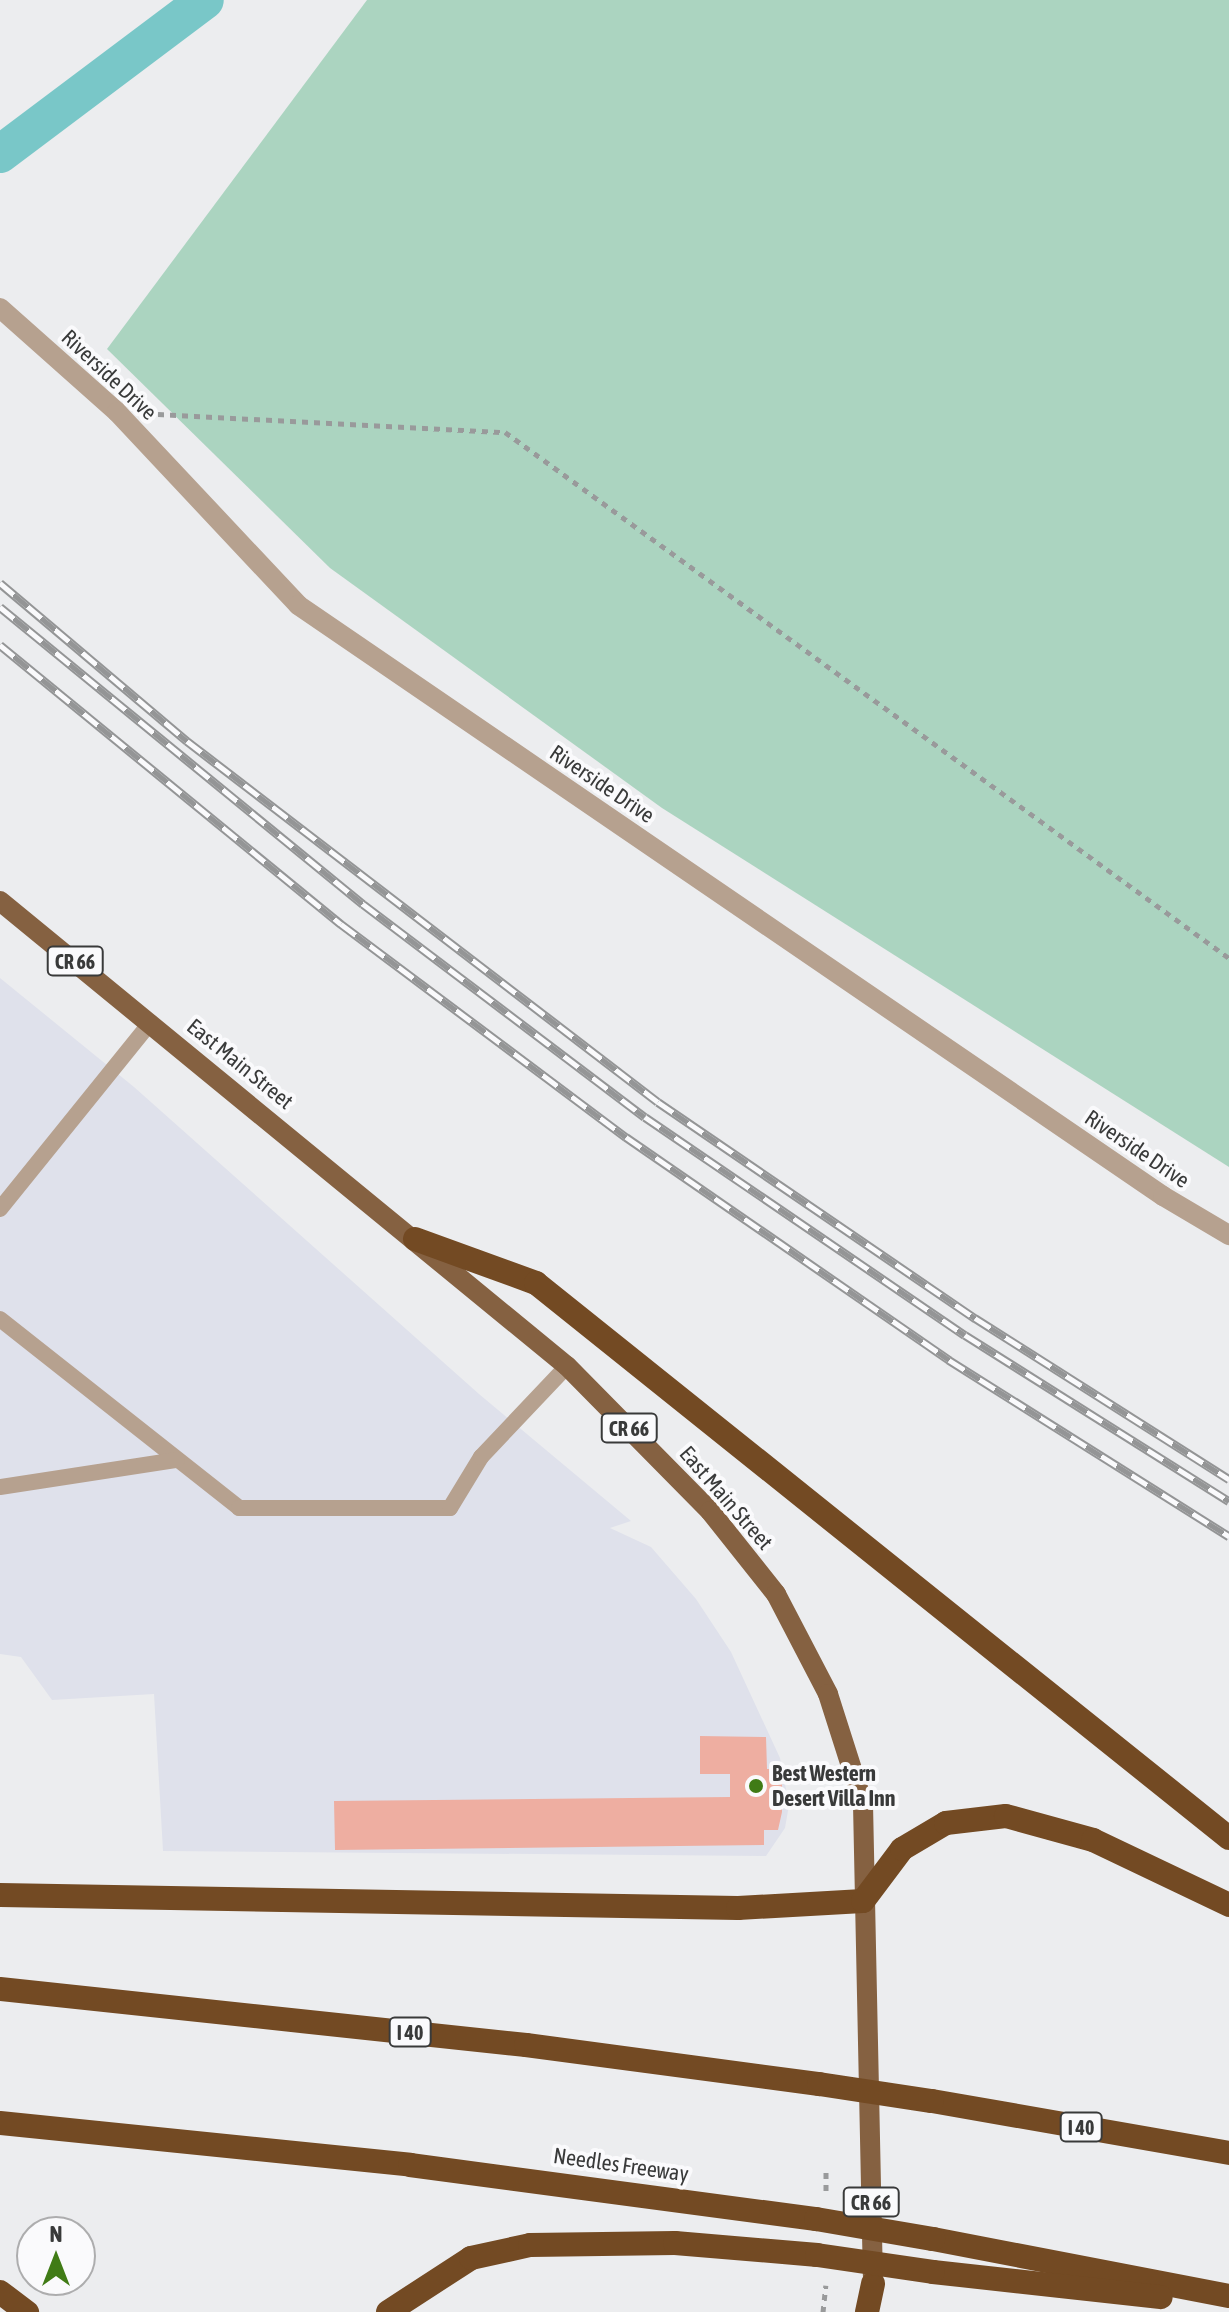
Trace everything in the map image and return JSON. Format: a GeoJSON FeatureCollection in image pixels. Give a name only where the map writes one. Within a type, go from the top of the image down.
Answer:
{"type":"FeatureCollection","features":[{"type":"Feature","properties":{"kind":"highway"},"geometry":{"type":"LineString","coordinates":[[415,1239],[536,1283],[1229,1838]]}},
{"type":"Feature","properties":{"kind":"highway"},"geometry":{"type":"LineString","coordinates":[[0,1895],[738,1908],[863,1901],[902,1849],[946,1823],[1006,1816],[1093,1840],[1229,1905]]}},
{"type":"Feature","properties":{"kind":"highway","name":"I 40"},"geometry":{"type":"LineString","coordinates":[[0,1989],[510,2043],[819,2084],[1229,2153]]}},
{"type":"Feature","properties":{"kind":"highway","name":"Needles Freeway"},"geometry":{"type":"LineString","coordinates":[[0,2123],[396,2163],[816,2219],[1229,2296]]}},
{"type":"Feature","properties":{"kind":"highway"},"geometry":{"type":"LineString","coordinates":[[388,2312],[471,2258],[530,2245],[660,2243],[817,2255],[933,2272],[1229,2305]]}},
{"type":"Feature","properties":{"kind":"highway"},"geometry":{"type":"LineString","coordinates":[[867,2312],[873,2284]]}},
{"type":"Feature","properties":{"kind":"highway"},"geometry":{"type":"LineString","coordinates":[[0,2292],[27,2312]]}},
{"type":"Feature","properties":{"kind":"main road","name":"East Main Street"},"geometry":{"type":"LineString","coordinates":[[0,901],[567,1366],[710,1511],[776,1594],[828,1694],[863,1804],[874,2312]]}},
{"type":"Feature","properties":{"kind":"street","name":"Riverside Drive"},"geometry":{"type":"LineString","coordinates":[[0,308],[117,412],[298,605],[1150,1188],[1229,1235]]}},
{"type":"Feature","properties":{"kind":"lane"},"geometry":{"type":"LineString","coordinates":[[0,1209],[151,1022]]}},
{"type":"Feature","properties":{"kind":"lane"},"geometry":{"type":"LineString","coordinates":[[0,1319],[239,1508],[450,1508],[481,1457],[567,1366]]}},
{"type":"Feature","properties":{"kind":"lane"},"geometry":{"type":"LineString","coordinates":[[0,1487],[177,1460]]}},
{"type":"Feature","properties":{"kind":"path"},"geometry":{"type":"LineString","coordinates":[[117,412],[505,432],[1229,958]]}},
{"type":"Feature","properties":{"kind":"shaded area"},"geometry":{"type":"Polygon","coordinates":[[[0,978],[134,1087],[479,1394],[631,1521],[610,1528],[651,1547],[696,1599],[731,1652],[780,1758],[789,1805],[785,1828],[766,1856],[163,1851],[154,1694],[52,1700],[21,1657],[0,1654],[0,978]]]}},
{"type":"Feature","properties":{"kind":"green space"},"geometry":{"type":"Polygon","coordinates":[[[367,0],[1229,0],[1229,1167],[662,808],[330,568],[107,349],[367,0]]]}},
{"type":"Feature","properties":{"kind":"building","name":"Best Western Desert Villa Inn"},"geometry":{"type":"Polygon","coordinates":[[[700,1736],[766,1737],[767,1769],[782,1769],[782,1812],[778,1830],[764,1830],[764,1845],[335,1850],[334,1801],[730,1797],[730,1774],[700,1774],[700,1736]]]}},
{"type":"Feature","properties":{"kind":"waterway"},"geometry":{"type":"LineString","coordinates":[[0,154],[205,0]]}},
{"type":"Feature","properties":{"kind":"railway"},"geometry":{"type":"LineString","coordinates":[[0,583],[187,741],[658,1102],[975,1318],[1229,1479]]}},
{"type":"Feature","properties":{"kind":"railway"},"geometry":{"type":"LineString","coordinates":[[0,607],[363,904],[645,1117],[965,1335],[1229,1501]]}},
{"type":"Feature","properties":{"kind":"railway"},"geometry":{"type":"LineString","coordinates":[[0,645],[341,924],[626,1137],[949,1360],[1229,1536]]}},
{"type":"Feature","properties":{"kind":"place","name":"Best Western Desert Villa Inn"},"geometry":{"type":"Point","coordinates":[756,1786]}}]}
